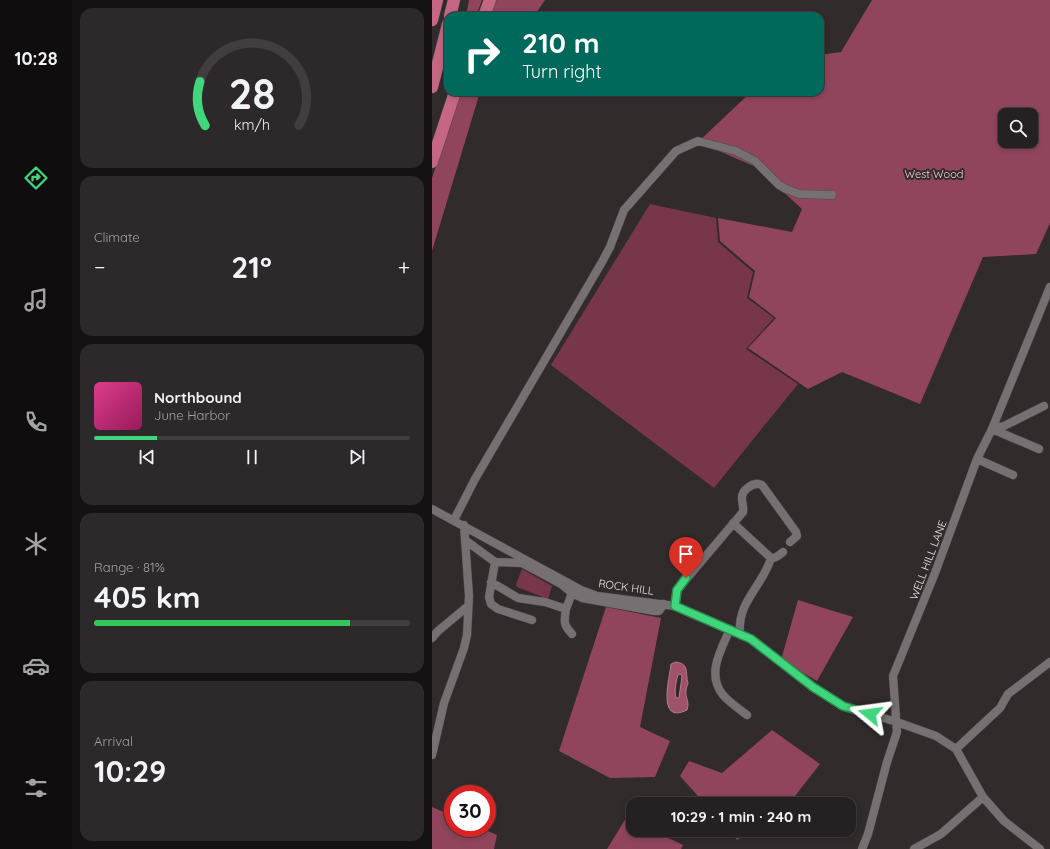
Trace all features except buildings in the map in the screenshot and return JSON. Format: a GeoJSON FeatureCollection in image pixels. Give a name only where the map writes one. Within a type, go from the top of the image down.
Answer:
{"type":"FeatureCollection","features":[{"type":"Feature","properties":{"kind":"highway"},"geometry":{"type":"LineString","coordinates":[[432,20],[437,0]]}},
{"type":"Feature","properties":{"kind":"highway"},"geometry":{"type":"LineString","coordinates":[[451,12],[454,0]]}},
{"type":"Feature","properties":{"kind":"highway"},"geometry":{"type":"LineString","coordinates":[[486,12],[490,0]]}},
{"type":"Feature","properties":{"kind":"highway"},"geometry":{"type":"LineString","coordinates":[[432,87],[444,40]]}},
{"type":"Feature","properties":{"kind":"highway"},"geometry":{"type":"LineString","coordinates":[[432,162],[455,96]]}},
{"type":"Feature","properties":{"kind":"street"},"geometry":{"type":"LineString","coordinates":[[454,520],[485,460],[610,247],[624,210],[676,151],[698,141],[724,147],[736,151],[755,161],[779,185],[786,189],[799,194],[832,195]]}},
{"type":"Feature","properties":{"kind":"street","name":"WELL HILL LANE"},"geometry":{"type":"LineString","coordinates":[[862,849],[868,834],[887,762],[897,732],[893,676],[935,573],[978,459],[992,429],[1050,287]]}},
{"type":"Feature","properties":{"kind":"street"},"geometry":{"type":"LineString","coordinates":[[992,429],[1004,426],[1044,406]]}},
{"type":"Feature","properties":{"kind":"street"},"geometry":{"type":"LineString","coordinates":[[992,429],[1039,448]]}},
{"type":"Feature","properties":{"kind":"street"},"geometry":{"type":"LineString","coordinates":[[978,459],[1012,474]]}},
{"type":"Feature","properties":{"kind":"street"},"geometry":{"type":"LineString","coordinates":[[675,606],[677,590],[743,512],[743,494],[748,487],[759,483],[762,486],[797,534],[797,536],[790,542]]}},
{"type":"Feature","properties":{"kind":"street","name":"ROCK HILL"},"geometry":{"type":"LineString","coordinates":[[432,509],[464,525],[581,590],[597,596],[675,606],[730,629],[751,639],[813,687],[843,706],[897,722],[936,736],[956,749],[983,797],[1004,821],[1040,849]]}},
{"type":"Feature","properties":{"kind":"street"},"geometry":{"type":"LineString","coordinates":[[733,523],[771,558]]}},
{"type":"Feature","properties":{"kind":"street"},"geometry":{"type":"LineString","coordinates":[[432,755],[435,724],[464,648],[467,635],[468,606],[464,525]]}},
{"type":"Feature","properties":{"kind":"street"},"geometry":{"type":"LineString","coordinates":[[465,540],[495,562],[522,564],[560,584],[572,593],[590,600],[654,611],[659,610],[664,604]]}},
{"type":"Feature","properties":{"kind":"street"},"geometry":{"type":"LineString","coordinates":[[771,558],[778,556],[783,552]]}},
{"type":"Feature","properties":{"kind":"street"},"geometry":{"type":"LineString","coordinates":[[740,634],[740,616],[753,589],[767,569],[771,558]]}},
{"type":"Feature","properties":{"kind":"street"},"geometry":{"type":"LineString","coordinates":[[495,562],[489,598],[493,606],[532,620]]}},
{"type":"Feature","properties":{"kind":"street"},"geometry":{"type":"LineString","coordinates":[[492,582],[518,598],[545,602],[566,609]]}},
{"type":"Feature","properties":{"kind":"street"},"geometry":{"type":"LineString","coordinates":[[572,593],[566,609],[564,623],[572,634]]}},
{"type":"Feature","properties":{"kind":"street"},"geometry":{"type":"LineString","coordinates":[[432,638],[438,631],[468,606]]}},
{"type":"Feature","properties":{"kind":"street"},"geometry":{"type":"LineString","coordinates":[[730,629],[716,662],[716,681],[724,696],[747,715]]}},
{"type":"Feature","properties":{"kind":"street"},"geometry":{"type":"LineString","coordinates":[[956,749],[1000,708],[1008,694],[1050,662]]}},
{"type":"Feature","properties":{"kind":"street"},"geometry":{"type":"LineString","coordinates":[[914,849],[941,834],[983,797]]}},
{"type":"Feature","properties":{"kind":"shaded area"},"geometry":{"type":"Polygon","coordinates":[[[650,204],[716,218],[718,242],[753,272],[747,298],[774,318],[746,349],[798,384],[714,488],[551,365],[650,204]]]}},
{"type":"Feature","properties":{"kind":"shaded area"},"geometry":{"type":"Polygon","coordinates":[[[522,569],[552,586],[548,599],[517,587],[516,584],[522,569]]]}},
{"type":"Feature","properties":{"kind":"shaded area"},"geometry":{"type":"Polygon","coordinates":[[[676,662],[684,665],[688,683],[686,689],[688,704],[687,710],[677,713],[671,711],[667,698],[671,664],[676,662]],[[680,674],[677,677],[675,689],[676,698],[679,698],[682,676],[680,674]]]}},
{"type":"Feature","properties":{"kind":"green space"},"geometry":{"type":"Polygon","coordinates":[[[469,0],[482,0],[478,12],[467,12],[469,0]]]}},
{"type":"Feature","properties":{"kind":"green space"},"geometry":{"type":"Polygon","coordinates":[[[495,0],[545,0],[537,12],[490,12],[495,0]]]}},
{"type":"Feature","properties":{"kind":"green space","name":"West Wood"},"geometry":{"type":"Polygon","coordinates":[[[872,0],[1050,0],[1050,223],[1036,254],[983,257],[920,404],[842,372],[808,389],[748,348],[776,318],[749,297],[755,271],[720,241],[718,218],[792,232],[802,209],[756,167],[698,142],[747,96],[824,96],[824,54],[841,52],[872,0]]]}},
{"type":"Feature","properties":{"kind":"green space"},"geometry":{"type":"Polygon","coordinates":[[[460,96],[479,96],[432,251],[432,178],[460,96]]]}},
{"type":"Feature","properties":{"kind":"green space"},"geometry":{"type":"Polygon","coordinates":[[[798,600],[853,617],[817,681],[781,660],[798,600]]]}},
{"type":"Feature","properties":{"kind":"green space"},"geometry":{"type":"Polygon","coordinates":[[[606,607],[661,618],[640,727],[670,741],[655,777],[610,778],[559,751],[606,607]]]}},
{"type":"Feature","properties":{"kind":"green space"},"geometry":{"type":"Polygon","coordinates":[[[772,730],[820,764],[794,797],[699,797],[680,776],[689,761],[722,773],[772,730]]]}},
{"type":"Feature","properties":{"kind":"green space"},"geometry":{"type":"Polygon","coordinates":[[[432,807],[444,812],[444,837],[496,837],[497,835],[494,849],[432,849],[432,807]]]}},
{"type":"Feature","properties":{"kind":"green space"},"geometry":{"type":"Polygon","coordinates":[[[626,818],[626,837],[666,837],[683,845],[681,849],[607,849],[626,818]]]}},
{"type":"Feature","properties":{"kind":"route"},"geometry":{"type":"LineString","coordinates":[[686,578],[677,590],[675,606],[751,639],[813,687],[843,706],[870,714]]}}]}
